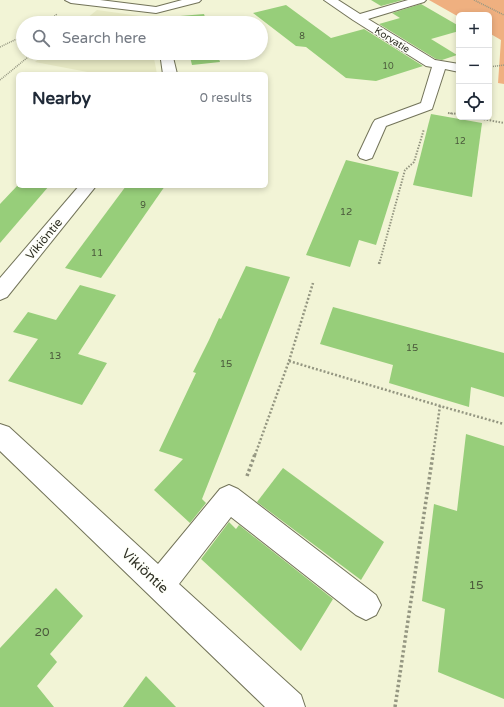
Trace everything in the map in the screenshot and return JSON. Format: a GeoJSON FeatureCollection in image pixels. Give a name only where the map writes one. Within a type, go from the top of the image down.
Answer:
{"type":"FeatureCollection","features":[{"type":"Feature","properties":{"kind":"street"},"geometry":{"type":"LineString","coordinates":[[71,0],[92,1],[156,10],[195,0]]}},
{"type":"Feature","properties":{"kind":"street","name":"Korvatie"},"geometry":{"type":"LineString","coordinates":[[330,0],[401,46],[439,66],[456,68]]}},
{"type":"Feature","properties":{"kind":"street"},"geometry":{"type":"LineString","coordinates":[[357,18],[420,0]]}},
{"type":"Feature","properties":{"kind":"street"},"geometry":{"type":"LineString","coordinates":[[156,10],[157,16]]}},
{"type":"Feature","properties":{"kind":"street"},"geometry":{"type":"LineString","coordinates":[[167,60],[170,72]]}},
{"type":"Feature","properties":{"kind":"street"},"geometry":{"type":"LineString","coordinates":[[366,156],[380,124],[427,106],[439,66]]}},
{"type":"Feature","properties":{"kind":"street","name":"Vikiöntie"},"geometry":{"type":"LineString","coordinates":[[0,292],[86,188]]}},
{"type":"Feature","properties":{"kind":"street","name":"Vikiöntie"},"geometry":{"type":"LineString","coordinates":[[0,435],[289,707]]}},
{"type":"Feature","properties":{"kind":"street"},"geometry":{"type":"LineString","coordinates":[[160,585],[229,498],[366,605]]}},
{"type":"Feature","properties":{"kind":"path"},"geometry":{"type":"LineString","coordinates":[[474,0],[504,15]]}},
{"type":"Feature","properties":{"kind":"path"},"geometry":{"type":"LineString","coordinates":[[0,46],[16,39]]}},
{"type":"Feature","properties":{"kind":"path"},"geometry":{"type":"LineString","coordinates":[[0,80],[24,60]]}},
{"type":"Feature","properties":{"kind":"path"},"geometry":{"type":"LineString","coordinates":[[492,67],[504,65]]}},
{"type":"Feature","properties":{"kind":"path"},"geometry":{"type":"LineString","coordinates":[[445,112],[456,114]]}},
{"type":"Feature","properties":{"kind":"path"},"geometry":{"type":"LineString","coordinates":[[488,120],[504,123]]}},
{"type":"Feature","properties":{"kind":"path"},"geometry":{"type":"LineString","coordinates":[[379,264],[405,170],[414,162],[426,125]]}},
{"type":"Feature","properties":{"kind":"path"},"geometry":{"type":"LineString","coordinates":[[229,498],[243,489],[289,361],[314,284]]}},
{"type":"Feature","properties":{"kind":"path"},"geometry":{"type":"LineString","coordinates":[[289,361],[504,424]]}},
{"type":"Feature","properties":{"kind":"path"},"geometry":{"type":"LineString","coordinates":[[395,707],[440,406]]}},
{"type":"Feature","properties":{"kind":"shaded area"},"geometry":{"type":"Polygon","coordinates":[[[429,0],[504,0],[504,84],[498,83],[501,40],[492,35],[492,12],[456,12],[456,15],[429,0]]]}},
{"type":"Feature","properties":{"kind":"shaded area"},"geometry":{"type":"Polygon","coordinates":[[[97,10],[140,16],[90,16],[97,10]]]}},
{"type":"Feature","properties":{"kind":"shaded area"},"geometry":{"type":"Polygon","coordinates":[[[37,60],[154,60],[157,72],[88,72],[35,62],[37,60]]]}},
{"type":"Feature","properties":{"kind":"building"},"geometry":{"type":"Polygon","coordinates":[[[371,0],[403,0],[381,6],[371,0]]]}},
{"type":"Feature","properties":{"kind":"building"},"geometry":{"type":"Polygon","coordinates":[[[421,4],[456,24],[456,32],[431,39],[456,55],[442,60],[436,59],[379,24],[400,18],[392,13],[421,4]]]}},
{"type":"Feature","properties":{"kind":"building"},"geometry":{"type":"Polygon","coordinates":[[[286,5],[331,38],[364,29],[423,66],[376,81],[346,78],[306,47],[296,46],[268,25],[268,16],[257,16],[253,13],[286,5]]]}},
{"type":"Feature","properties":{"kind":"building"},"geometry":{"type":"Polygon","coordinates":[[[204,14],[205,16],[180,16],[204,14]]]}},
{"type":"Feature","properties":{"kind":"building"},"geometry":{"type":"Polygon","coordinates":[[[191,60],[219,60],[220,62],[192,65],[191,60]]]}},
{"type":"Feature","properties":{"kind":"building"},"geometry":{"type":"Polygon","coordinates":[[[431,114],[456,118],[456,120],[482,123],[472,197],[413,185],[431,114]]]}},
{"type":"Feature","properties":{"kind":"building"},"geometry":{"type":"Polygon","coordinates":[[[346,160],[399,172],[376,245],[359,240],[350,267],[306,255],[346,160]]]}},
{"type":"Feature","properties":{"kind":"building"},"geometry":{"type":"Polygon","coordinates":[[[16,187],[47,188],[0,243],[0,204],[16,187]]]}},
{"type":"Feature","properties":{"kind":"building"},"geometry":{"type":"Polygon","coordinates":[[[125,188],[164,188],[101,278],[65,268],[125,188]]]}},
{"type":"Feature","properties":{"kind":"building"},"geometry":{"type":"Polygon","coordinates":[[[246,266],[290,277],[202,499],[206,503],[190,523],[154,490],[183,459],[159,451],[196,373],[193,372],[219,318],[221,319],[246,266]]]}},
{"type":"Feature","properties":{"kind":"building"},"geometry":{"type":"Polygon","coordinates":[[[80,285],[116,295],[78,354],[107,363],[82,405],[8,381],[38,339],[13,332],[28,312],[56,320],[80,285]]]}},
{"type":"Feature","properties":{"kind":"building"},"geometry":{"type":"Polygon","coordinates":[[[333,307],[504,353],[504,397],[471,387],[469,407],[389,383],[393,365],[320,344],[333,307]]]}},
{"type":"Feature","properties":{"kind":"building"},"geometry":{"type":"Polygon","coordinates":[[[466,434],[504,446],[504,699],[438,672],[445,609],[422,601],[434,504],[457,511],[466,434]]]}},
{"type":"Feature","properties":{"kind":"building"},"geometry":{"type":"Polygon","coordinates":[[[283,468],[384,542],[361,580],[257,502],[283,468]]]}},
{"type":"Feature","properties":{"kind":"building"},"geometry":{"type":"Polygon","coordinates":[[[229,522],[236,529],[239,525],[333,599],[301,651],[201,559],[229,522]]]}},
{"type":"Feature","properties":{"kind":"building"},"geometry":{"type":"Polygon","coordinates":[[[56,588],[83,616],[50,654],[57,662],[37,686],[54,707],[0,707],[0,648],[56,588]]]}},
{"type":"Feature","properties":{"kind":"building"},"geometry":{"type":"Polygon","coordinates":[[[146,676],[176,707],[123,707],[146,676]]]}}]}
